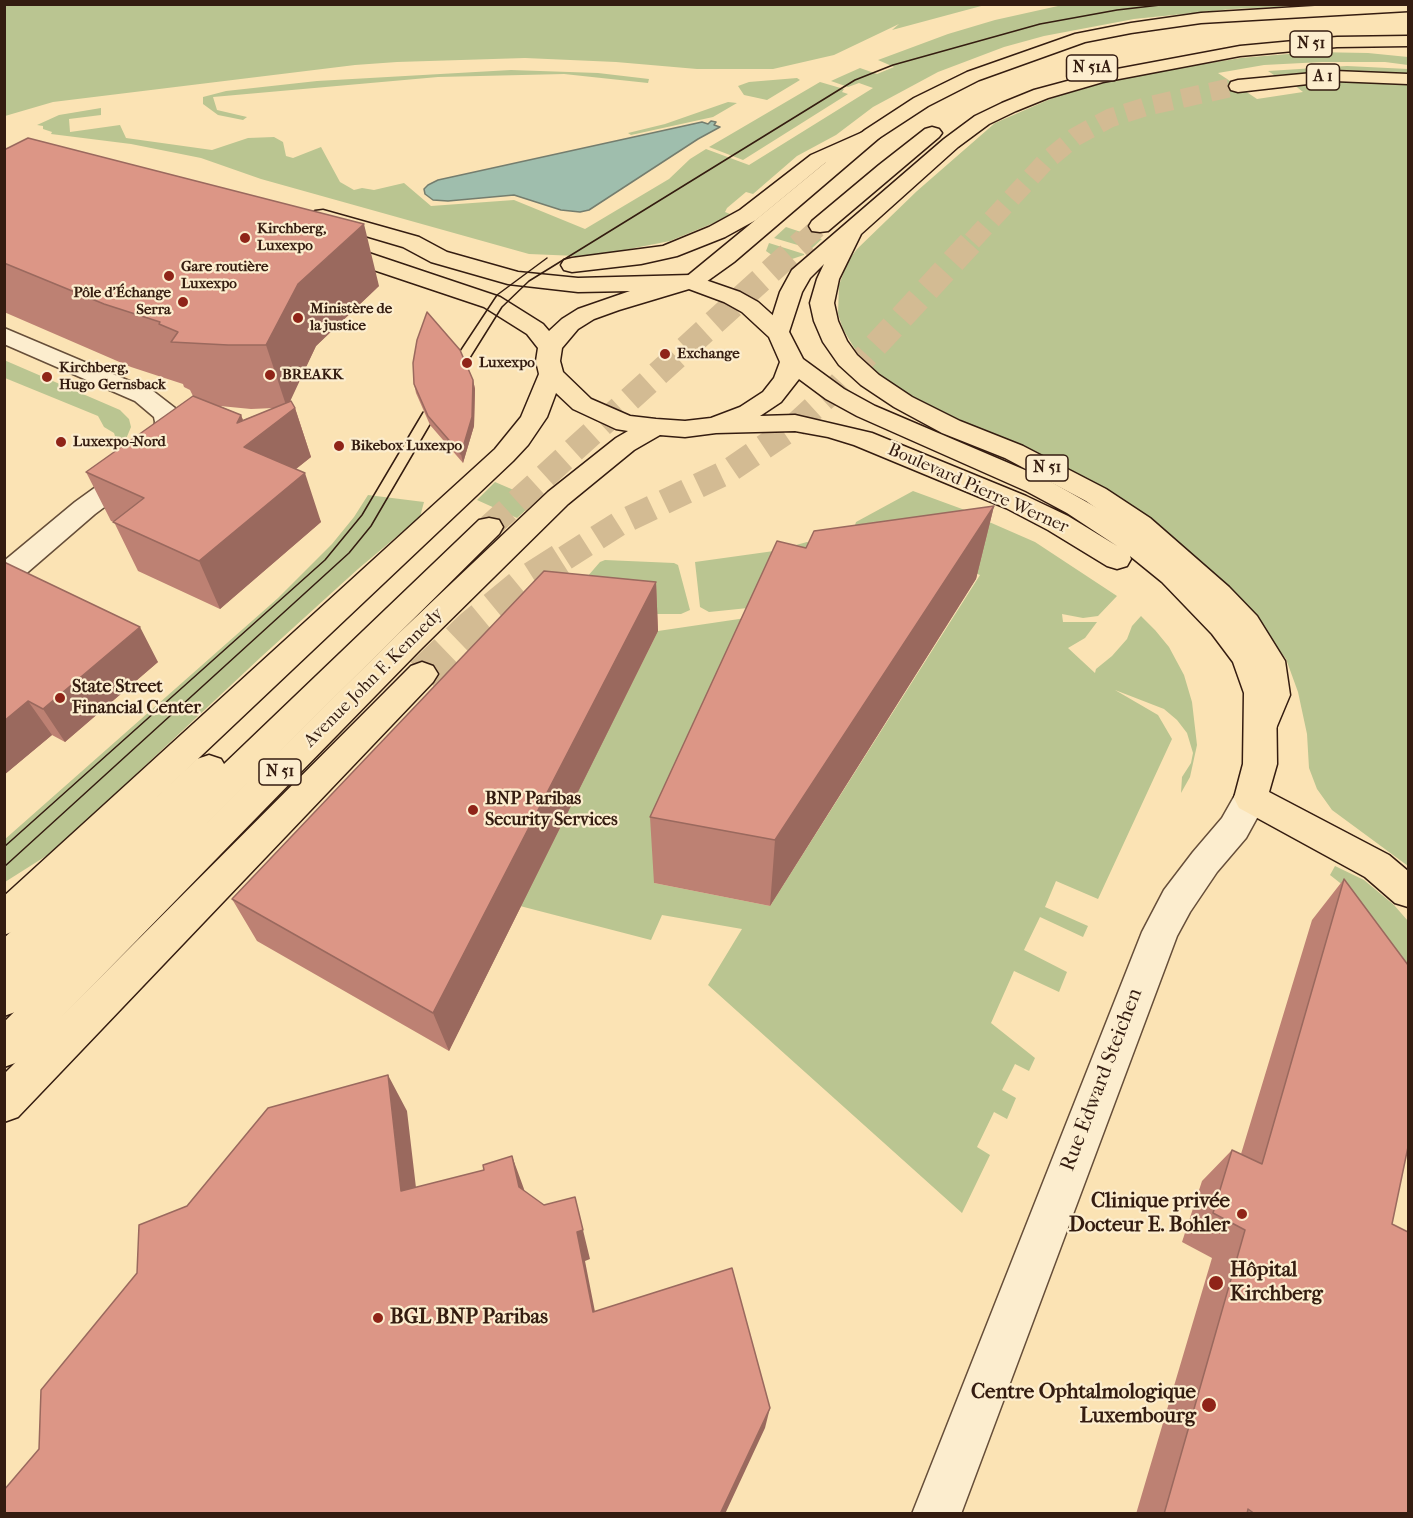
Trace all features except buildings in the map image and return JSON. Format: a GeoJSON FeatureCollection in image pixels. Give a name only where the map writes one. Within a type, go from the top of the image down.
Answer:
{"type":"FeatureCollection","features":[{"type":"Feature","properties":{"kind":"main road","name":"N 51"},"geometry":{"type":"LineString","coordinates":[[4,919],[504,455],[519,439],[534,417],[559,334],[586,314],[683,283],[761,229],[872,134],[921,102],[974,76],[1081,38],[1131,28],[1201,18],[1408,6]]}},
{"type":"Feature","properties":{"kind":"main road","name":"N 51"},"geometry":{"type":"LineString","coordinates":[[1002,67],[1107,44],[1206,31],[1278,26],[1405,33]]}},
{"type":"Feature","properties":{"kind":"main road","name":"N 51"},"geometry":{"type":"LineString","coordinates":[[779,333],[791,292],[800,275],[951,143],[982,120],[1041,94],[1101,76],[1240,51],[1405,33]]}},
{"type":"Feature","properties":{"kind":"main road"},"geometry":{"type":"LineString","coordinates":[[1177,44],[1260,35],[1405,33]]}},
{"type":"Feature","properties":{"kind":"main road","name":"N 51A"},"geometry":{"type":"LineString","coordinates":[[933,117],[866,166],[812,223],[947,123],[975,108],[1036,83],[1113,63],[1207,48],[1405,33]]}},
{"type":"Feature","properties":{"kind":"main road","name":"A 1"},"geometry":{"type":"LineString","coordinates":[[1215,56],[1325,48],[1408,52]]}},
{"type":"Feature","properties":{"kind":"main road","name":"A 1"},"geometry":{"type":"LineString","coordinates":[[1238,86],[1334,76],[1408,79]]}},
{"type":"Feature","properties":{"kind":"main road"},"geometry":{"type":"LineString","coordinates":[[304,210],[411,242],[509,262],[582,265],[641,258],[669,251],[717,232],[748,215],[818,159],[872,134]]}},
{"type":"Feature","properties":{"kind":"main road","name":"N 51"},"geometry":{"type":"LineString","coordinates":[[852,231],[828,279],[822,303],[826,321],[835,342],[848,360],[870,380],[903,402],[951,426],[1014,452],[1096,495],[1140,525],[1188,565],[1219,594],[1245,624],[1270,660],[1274,694],[1261,729]]}},
{"type":"Feature","properties":{"kind":"main road"},"geometry":{"type":"LineString","coordinates":[[315,243],[492,302],[535,329],[565,390],[592,409],[625,423],[685,429],[716,425],[749,412],[772,397],[786,380],[792,362],[779,333],[741,302],[683,283],[578,285],[516,279],[439,257],[411,242]]}},
{"type":"Feature","properties":{"kind":"main road","name":"Boulevard Pierre Werner"},"geometry":{"type":"LineString","coordinates":[[792,362],[835,394],[866,411],[1036,485],[1077,507],[1119,533],[1172,574],[1223,626],[1247,658],[1260,693],[1260,764],[1251,798]]}},
{"type":"Feature","properties":{"kind":"main road","name":"Boulevard Pierre Werner"},"geometry":{"type":"LineString","coordinates":[[716,425],[795,423],[830,430],[898,452],[1016,502],[1058,523],[1104,549],[1154,585],[1187,616],[1217,651],[1242,688],[1261,729]]}},
{"type":"Feature","properties":{"kind":"main road","name":"Avenue John F. Kennedy"},"geometry":{"type":"LineString","coordinates":[[4,1049],[409,642],[558,498],[625,444],[656,427]]}},
{"type":"Feature","properties":{"kind":"main road"},"geometry":{"type":"LineString","coordinates":[[4,963],[480,523],[4,999]]}},
{"type":"Feature","properties":{"kind":"main road","name":"N 51"},"geometry":{"type":"LineString","coordinates":[[4,1103],[423,674]]}},
{"type":"Feature","properties":{"kind":"main road"},"geometry":{"type":"LineString","coordinates":[[1251,798],[1377,866],[1408,892]]}},
{"type":"Feature","properties":{"kind":"street"},"geometry":{"type":"LineString","coordinates":[[4,335],[144,396],[166,414],[168,422],[162,446],[146,464],[85,508],[4,577]]}},
{"type":"Feature","properties":{"kind":"street","name":"Rue Edward Steichen"},"geometry":{"type":"LineString","coordinates":[[936,1514],[1160,932],[1177,901],[1205,862],[1234,828],[1251,798]]}},
{"type":"Feature","properties":{"kind":"green space"},"geometry":{"type":"Polygon","coordinates":[[[5,4],[985,5],[892,30],[899,24],[834,55],[773,69],[697,69],[616,62],[525,58],[397,62],[355,65],[53,102],[5,116],[5,4]]]}},
{"type":"Feature","properties":{"kind":"green space"},"geometry":{"type":"Polygon","coordinates":[[[1067,4],[1322,5],[1232,9],[1134,19],[1044,36],[1004,47],[938,72],[873,107],[836,135],[797,156],[753,194],[746,192],[727,208],[725,212],[730,214],[716,222],[670,241],[609,253],[577,256],[529,254],[261,179],[201,158],[131,144],[51,134],[52,132],[43,129],[43,126],[37,125],[59,115],[101,108],[101,115],[69,119],[70,132],[120,125],[126,138],[212,150],[248,138],[274,137],[283,142],[286,156],[293,158],[321,147],[340,182],[354,190],[362,188],[374,190],[404,183],[431,206],[514,200],[585,229],[669,179],[690,159],[706,149],[749,165],[873,88],[859,83],[848,87],[831,81],[860,68],[877,74],[894,67],[878,60],[948,34],[995,20],[1067,4]]]}},
{"type":"Feature","properties":{"kind":"green space"},"geometry":{"type":"Polygon","coordinates":[[[1312,52],[1368,53],[1408,57],[1408,65],[1385,62],[1322,62],[1264,65],[1218,73],[1257,99],[1303,92],[1293,84],[1348,81],[1408,83],[1408,866],[1332,810],[1317,789],[1309,768],[1307,734],[1298,692],[1286,659],[1267,634],[1196,561],[895,388],[859,356],[843,329],[838,314],[839,285],[848,261],[857,249],[917,191],[995,123],[1055,97],[1128,76],[1241,58],[1312,52]]]}},
{"type":"Feature","properties":{"kind":"green space"},"geometry":{"type":"Polygon","coordinates":[[[1347,66],[1408,69],[1408,75],[1349,71],[1274,75],[1268,71],[1347,66]]]}},
{"type":"Feature","properties":{"kind":"green space"},"geometry":{"type":"Polygon","coordinates":[[[511,70],[598,73],[649,79],[648,83],[564,74],[438,77],[213,97],[217,110],[247,117],[243,120],[218,115],[203,104],[203,97],[226,91],[317,81],[511,70]]]}},
{"type":"Feature","properties":{"kind":"green space"},"geometry":{"type":"Polygon","coordinates":[[[797,78],[800,80],[767,100],[744,95],[738,86],[749,82],[797,78]]]}},
{"type":"Feature","properties":{"kind":"green space"},"geometry":{"type":"Polygon","coordinates":[[[820,82],[844,89],[842,92],[848,94],[743,160],[709,147],[820,82]]]}},
{"type":"Feature","properties":{"kind":"green space"},"geometry":{"type":"Polygon","coordinates":[[[728,102],[737,103],[713,117],[631,135],[628,133],[665,124],[728,102]]]}},
{"type":"Feature","properties":{"kind":"green space"},"geometry":{"type":"Polygon","coordinates":[[[786,227],[822,239],[811,249],[774,238],[786,227]]]}},
{"type":"Feature","properties":{"kind":"green space"},"geometry":{"type":"Polygon","coordinates":[[[769,243],[804,255],[792,259],[776,258],[766,251],[769,243]]]}},
{"type":"Feature","properties":{"kind":"green space"},"geometry":{"type":"Polygon","coordinates":[[[4,360],[120,410],[129,419],[131,427],[126,439],[116,439],[114,433],[104,427],[98,416],[5,378],[4,360]]]}},
{"type":"Feature","properties":{"kind":"green space"},"geometry":{"type":"Polygon","coordinates":[[[495,482],[537,500],[517,518],[477,500],[495,482]]]}},
{"type":"Feature","properties":{"kind":"green space"},"geometry":{"type":"Polygon","coordinates":[[[913,491],[973,513],[859,527],[855,525],[856,522],[913,491]]]}},
{"type":"Feature","properties":{"kind":"green space"},"geometry":{"type":"Polygon","coordinates":[[[368,495],[424,502],[420,517],[358,569],[261,657],[54,851],[5,882],[4,840],[278,598],[332,544],[368,495]]]}},
{"type":"Feature","properties":{"kind":"green space"},"geometry":{"type":"Polygon","coordinates":[[[980,518],[1035,542],[1117,596],[1098,616],[1083,618],[1062,614],[1063,622],[1097,622],[1085,638],[1068,648],[1095,673],[1096,669],[1127,639],[1132,626],[1141,616],[1155,630],[1169,647],[1184,675],[1192,702],[1197,745],[1190,777],[1181,793],[1182,777],[1191,763],[1193,753],[1187,733],[1164,709],[1115,690],[1158,715],[1172,739],[1098,899],[1056,881],[1045,907],[1088,926],[1083,937],[1040,917],[1024,950],[1067,972],[1059,992],[1014,971],[991,1023],[1035,1058],[1029,1071],[1015,1064],[1002,1090],[1016,1098],[1007,1119],[994,1112],[977,1147],[990,1155],[962,1213],[708,985],[742,929],[662,915],[651,940],[520,906],[658,631],[773,614],[654,883],[770,906],[980,575],[929,555],[980,518]]]}},
{"type":"Feature","properties":{"kind":"green space"},"geometry":{"type":"Polygon","coordinates":[[[807,542],[815,544],[748,608],[709,612],[700,607],[695,562],[774,551],[807,542]]]}},
{"type":"Feature","properties":{"kind":"green space"},"geometry":{"type":"Polygon","coordinates":[[[605,560],[678,565],[690,610],[681,614],[654,614],[561,607],[600,562],[605,560]]]}},
{"type":"Feature","properties":{"kind":"green space"},"geometry":{"type":"Polygon","coordinates":[[[1335,866],[1364,880],[1394,905],[1408,921],[1408,976],[1349,890],[1330,875],[1335,866]]]}},
{"type":"Feature","properties":{"kind":"shaded area"},"geometry":{"type":"Polygon","coordinates":[[[711,121],[716,122],[714,125],[720,127],[589,210],[580,212],[561,210],[514,195],[448,201],[433,200],[425,194],[424,189],[438,180],[702,122],[708,124],[711,121]]]}},
{"type":"Feature","properties":{"kind":"tunnel"},"geometry":{"type":"LineString","coordinates":[[972,241],[1045,162],[1075,137],[1110,118],[1148,106],[1238,86]]}},
{"type":"Feature","properties":{"kind":"tunnel"},"geometry":{"type":"LineString","coordinates":[[803,241],[820,226]]}},
{"type":"Feature","properties":{"kind":"tunnel"},"geometry":{"type":"LineString","coordinates":[[489,527],[805,240]]}},
{"type":"Feature","properties":{"kind":"tunnel"},"geometry":{"type":"LineString","coordinates":[[565,558],[620,523],[727,472],[792,428],[839,385],[973,240]]}},
{"type":"Feature","properties":{"kind":"tunnel"},"geometry":{"type":"LineString","coordinates":[[422,674],[471,627],[523,584],[567,556]]}},
{"type":"Feature","properties":{"kind":"tram line"},"geometry":{"type":"LineString","coordinates":[[467,363],[502,307],[529,281],[855,80],[893,65],[1040,24],[1117,10],[1169,4]]}},
{"type":"Feature","properties":{"kind":"tram line"},"geometry":{"type":"LineString","coordinates":[[458,354],[497,295],[547,258]]}},
{"type":"Feature","properties":{"kind":"tram line"},"geometry":{"type":"LineString","coordinates":[[4,847],[325,560],[362,515],[423,412]]}},
{"type":"Feature","properties":{"kind":"tram line"},"geometry":{"type":"LineString","coordinates":[[4,867],[349,553],[371,526],[430,425]]}},
{"type":"Feature","properties":{"kind":"place","name":"Kirchberg, Luxexpo"},"geometry":{"type":"Point","coordinates":[245,238]}},
{"type":"Feature","properties":{"kind":"place","name":"Gare routière Luxexpo"},"geometry":{"type":"Point","coordinates":[169,276]}},
{"type":"Feature","properties":{"kind":"place","name":"Pôle d'Échange Serra"},"geometry":{"type":"Point","coordinates":[183,302]}},
{"type":"Feature","properties":{"kind":"place","name":"Ministère de la justice"},"geometry":{"type":"Point","coordinates":[298,318]}},
{"type":"Feature","properties":{"kind":"place","name":"Exchange"},"geometry":{"type":"Point","coordinates":[665,354]}},
{"type":"Feature","properties":{"kind":"place","name":"Luxexpo"},"geometry":{"type":"Point","coordinates":[467,363]}},
{"type":"Feature","properties":{"kind":"place","name":"BREAKK"},"geometry":{"type":"Point","coordinates":[270,375]}},
{"type":"Feature","properties":{"kind":"place","name":"Kirchberg, Hugo Gernsback"},"geometry":{"type":"Point","coordinates":[47,377]}},
{"type":"Feature","properties":{"kind":"place","name":"Luxexpo-Nord"},"geometry":{"type":"Point","coordinates":[61,442]}},
{"type":"Feature","properties":{"kind":"place","name":"Bikebox Luxexpo"},"geometry":{"type":"Point","coordinates":[339,446]}},
{"type":"Feature","properties":{"kind":"place","name":"State Street Financial Center"},"geometry":{"type":"Point","coordinates":[60,698]}},
{"type":"Feature","properties":{"kind":"place","name":"BNP Paribas Security Services"},"geometry":{"type":"Point","coordinates":[473,810]}},
{"type":"Feature","properties":{"kind":"place","name":"Clinique privée Docteur E. Bohler"},"geometry":{"type":"Point","coordinates":[1242,1214]}},
{"type":"Feature","properties":{"kind":"place","name":"Hôpital Kirchberg"},"geometry":{"type":"Point","coordinates":[1216,1283]}},
{"type":"Feature","properties":{"kind":"place","name":"BGL BNP Paribas"},"geometry":{"type":"Point","coordinates":[378,1318]}},
{"type":"Feature","properties":{"kind":"place","name":"Centre Ophtalmologique Luxembourg"},"geometry":{"type":"Point","coordinates":[1209,1405]}}]}
